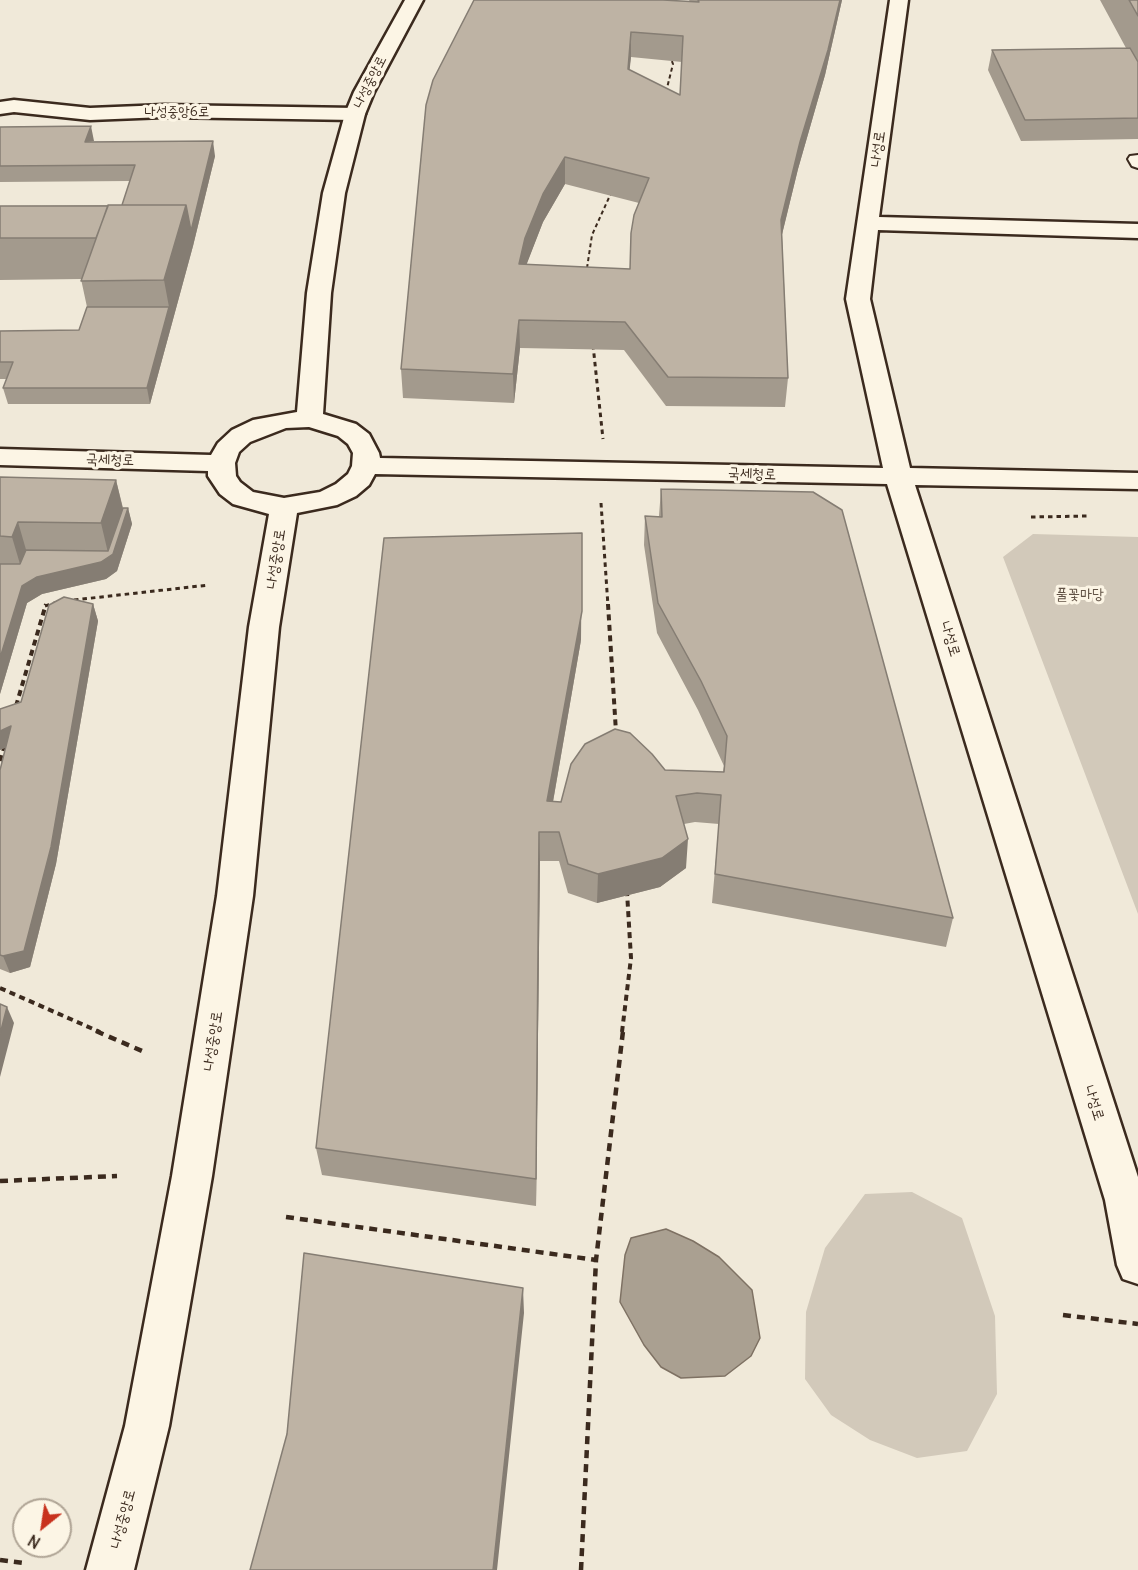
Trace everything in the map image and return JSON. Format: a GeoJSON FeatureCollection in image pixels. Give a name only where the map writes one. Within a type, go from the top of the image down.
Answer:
{"type":"FeatureCollection","features":[{"type":"Feature","properties":{"kind":"street","name":"나성중앙로"},"geometry":{"type":"LineString","coordinates":[[309,419],[321,272],[334,193],[355,114],[364,92],[414,0]]}},
{"type":"Feature","properties":{"kind":"street","name":"나성로"},"geometry":{"type":"LineString","coordinates":[[899,0],[858,299],[899,478],[1125,1200],[1138,1266]]}},
{"type":"Feature","properties":{"kind":"street","name":"나성중앙6로"},"geometry":{"type":"LineString","coordinates":[[0,108],[14,106],[90,114],[164,111],[355,114]]}},
{"type":"Feature","properties":{"kind":"street"},"geometry":{"type":"LineString","coordinates":[[867,223],[1138,231]]}},
{"type":"Feature","properties":{"kind":"street"},"geometry":{"type":"LineString","coordinates":[[309,419],[330,423],[347,430],[360,440],[366,453],[366,466],[359,479],[346,490],[327,500],[284,507],[243,498],[230,488],[222,476],[221,463],[227,449],[241,436],[285,420],[309,419]]}},
{"type":"Feature","properties":{"kind":"street","name":"국세청로"},"geometry":{"type":"LineString","coordinates":[[0,458],[221,463]]}},
{"type":"Feature","properties":{"kind":"street","name":"국세청로"},"geometry":{"type":"LineString","coordinates":[[366,466],[1138,481]]}},
{"type":"Feature","properties":{"kind":"street","name":"나성중앙로"},"geometry":{"type":"LineString","coordinates":[[110,1570],[147,1426],[192,1176],[235,896],[264,627],[284,507]]}},
{"type":"Feature","properties":{"kind":"path"},"geometry":{"type":"LineString","coordinates":[[664,98],[673,64],[670,54]]}},
{"type":"Feature","properties":{"kind":"path"},"geometry":{"type":"LineString","coordinates":[[586,274],[592,235],[616,186]]}},
{"type":"Feature","properties":{"kind":"path"},"geometry":{"type":"LineString","coordinates":[[593,343],[603,435]]}},
{"type":"Feature","properties":{"kind":"path"},"geometry":{"type":"LineString","coordinates":[[601,512],[616,735]]}},
{"type":"Feature","properties":{"kind":"path"},"geometry":{"type":"LineString","coordinates":[[13,716],[46,604],[209,585]]}},
{"type":"Feature","properties":{"kind":"path"},"geometry":{"type":"LineString","coordinates":[[0,761],[7,739]]}},
{"type":"Feature","properties":{"kind":"path"},"geometry":{"type":"LineString","coordinates":[[581,1570],[596,1260],[632,958],[627,888]]}},
{"type":"Feature","properties":{"kind":"path"},"geometry":{"type":"LineString","coordinates":[[0,988],[142,1051]]}},
{"type":"Feature","properties":{"kind":"path"},"geometry":{"type":"LineString","coordinates":[[0,1181],[117,1176]]}},
{"type":"Feature","properties":{"kind":"path"},"geometry":{"type":"LineString","coordinates":[[286,1216],[596,1260]]}},
{"type":"Feature","properties":{"kind":"path"},"geometry":{"type":"LineString","coordinates":[[1063,1315],[1138,1324]]}},
{"type":"Feature","properties":{"kind":"path"},"geometry":{"type":"LineString","coordinates":[[0,1560],[23,1563]]}},
{"type":"Feature","properties":{"kind":"green space","name":"풀꽃마당"},"geometry":{"type":"Polygon","coordinates":[[[1033,534],[1138,537],[1138,914],[1003,557],[1033,534]]]}},
{"type":"Feature","properties":{"kind":"green space"},"geometry":{"type":"Polygon","coordinates":[[[912,1192],[962,1218],[995,1316],[997,1394],[967,1451],[917,1458],[870,1440],[831,1415],[805,1379],[806,1312],[825,1248],[865,1194],[912,1192]]]}},
{"type":"Feature","properties":{"kind":"shaded area"},"geometry":{"type":"Polygon","coordinates":[[[666,1229],[693,1241],[719,1257],[752,1290],[760,1338],[751,1356],[725,1376],[681,1378],[661,1367],[644,1345],[620,1302],[625,1255],[631,1238],[666,1229]]]}},
{"type":"Feature","properties":{"kind":"building"},"geometry":{"type":"Polygon","coordinates":[[[474,0],[699,2],[698,0],[840,0],[828,50],[800,142],[781,220],[788,378],[668,377],[625,322],[519,320],[513,374],[401,369],[426,105],[433,80],[474,0]],[[631,32],[628,69],[680,95],[683,36],[631,32]],[[565,157],[543,194],[525,238],[519,264],[630,269],[634,215],[649,178],[565,157]]]}},
{"type":"Feature","properties":{"kind":"building"},"geometry":{"type":"Polygon","coordinates":[[[1129,0],[1138,0],[1138,16],[1129,0]]]}},
{"type":"Feature","properties":{"kind":"building"},"geometry":{"type":"Polygon","coordinates":[[[1130,48],[1138,62],[1138,118],[1025,120],[992,50],[1130,48]]]}},
{"type":"Feature","properties":{"kind":"building"},"geometry":{"type":"Polygon","coordinates":[[[91,126],[85,142],[213,141],[191,231],[186,205],[122,205],[135,165],[0,166],[0,127],[91,126]]]}},
{"type":"Feature","properties":{"kind":"building"},"geometry":{"type":"Polygon","coordinates":[[[108,205],[186,205],[164,280],[81,281],[108,205]]]}},
{"type":"Feature","properties":{"kind":"building"},"geometry":{"type":"Polygon","coordinates":[[[0,206],[108,206],[96,238],[0,238],[0,206]]]}},
{"type":"Feature","properties":{"kind":"building"},"geometry":{"type":"Polygon","coordinates":[[[87,307],[169,307],[147,388],[3,388],[13,362],[0,362],[0,331],[79,330],[87,307]]]}},
{"type":"Feature","properties":{"kind":"building"},"geometry":{"type":"Polygon","coordinates":[[[0,477],[116,480],[101,523],[18,522],[12,537],[0,536],[0,477]]]}},
{"type":"Feature","properties":{"kind":"building"},"geometry":{"type":"Polygon","coordinates":[[[661,489],[813,492],[842,510],[953,918],[715,874],[721,795],[697,793],[676,796],[688,839],[662,858],[598,874],[568,864],[559,832],[539,832],[536,1179],[316,1148],[384,538],[582,533],[582,611],[547,801],[561,802],[571,764],[585,744],[615,729],[630,733],[665,770],[724,772],[727,736],[701,681],[658,603],[645,516],[662,517],[661,489]]]}},
{"type":"Feature","properties":{"kind":"building"},"geometry":{"type":"Polygon","coordinates":[[[123,508],[128,508],[113,554],[101,562],[37,577],[22,586],[0,658],[0,564],[20,564],[26,550],[108,551],[123,508]]]}},
{"type":"Feature","properties":{"kind":"building"},"geometry":{"type":"Polygon","coordinates":[[[64,597],[93,604],[51,847],[24,951],[3,956],[0,955],[0,770],[11,726],[0,731],[0,709],[21,702],[49,605],[64,597]]]}},
{"type":"Feature","properties":{"kind":"building"},"geometry":{"type":"Polygon","coordinates":[[[0,1004],[7,1007],[0,1034],[0,1004]]]}},
{"type":"Feature","properties":{"kind":"building"},"geometry":{"type":"Polygon","coordinates":[[[304,1253],[523,1288],[493,1570],[250,1570],[287,1434],[304,1253]]]}}]}
